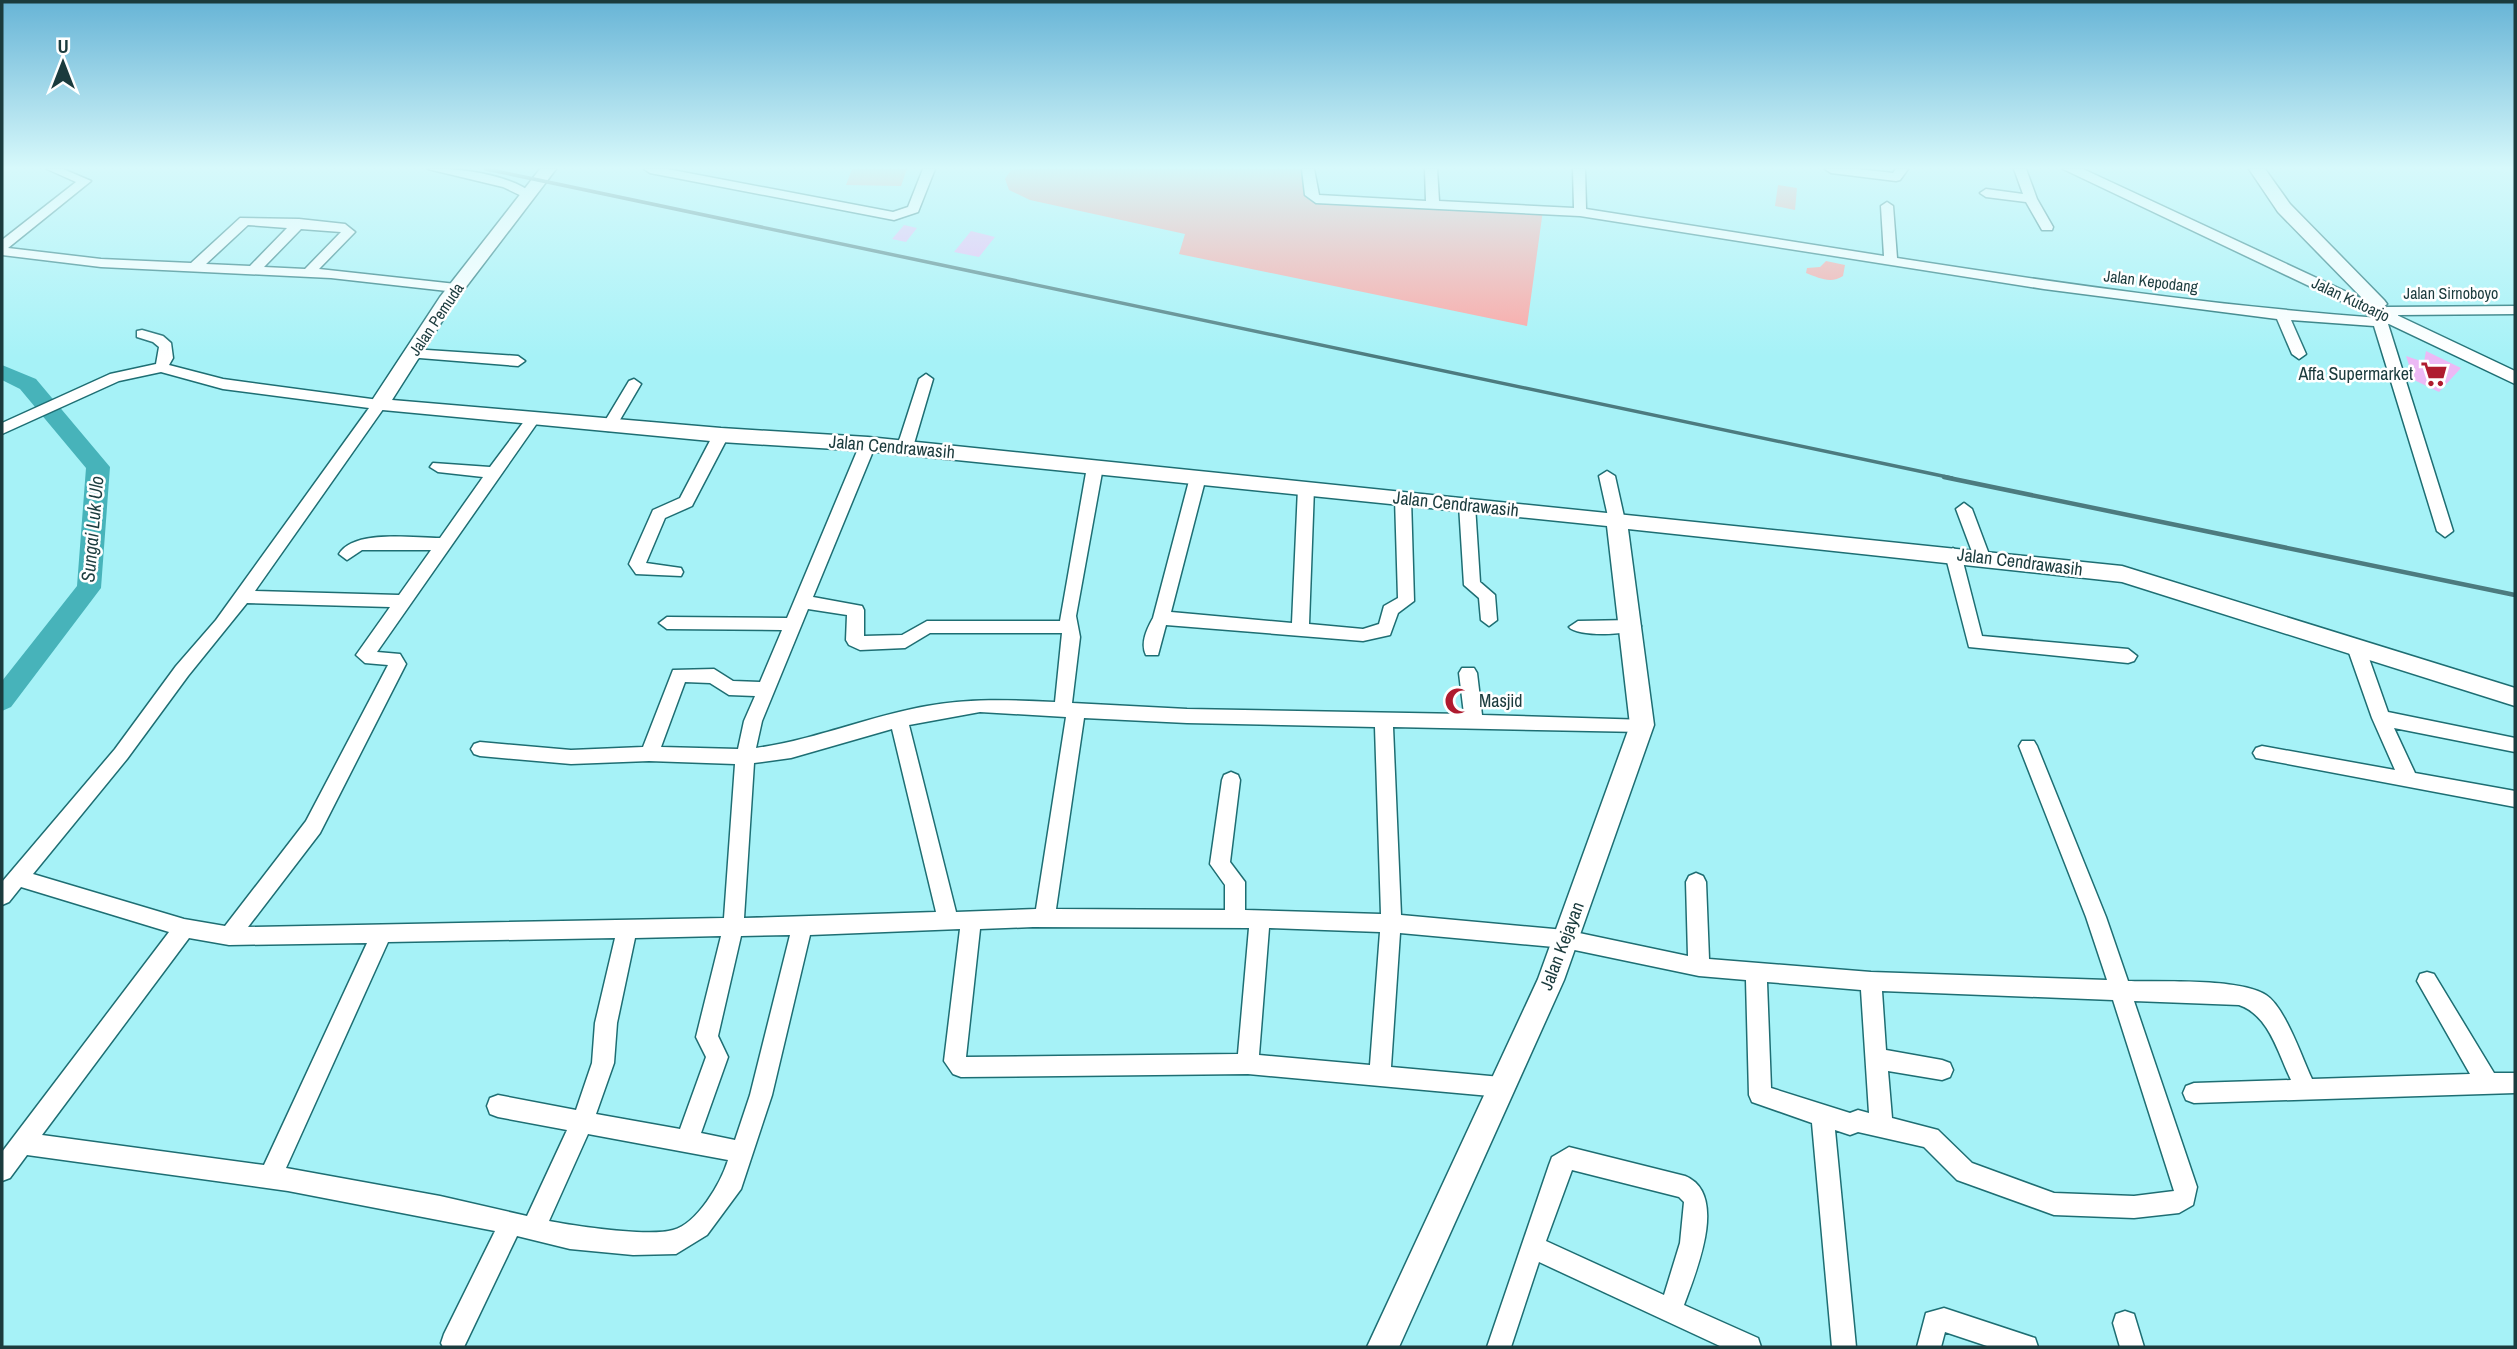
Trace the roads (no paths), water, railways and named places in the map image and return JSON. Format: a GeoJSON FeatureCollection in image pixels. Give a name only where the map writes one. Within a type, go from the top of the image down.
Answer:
{"type":"FeatureCollection","features":[{"type":"Feature","properties":{"kind":"main road","name":"Jalan Pemuda"},"geometry":{"type":"LineString","coordinates":[[379,405],[456,288],[499,232]]}},
{"type":"Feature","properties":{"kind":"main road","name":"Jalan Kutoarjo"},"geometry":{"type":"LineString","coordinates":[[2216,232],[2356,293],[2386,318],[2515,378]]}},
{"type":"Feature","properties":{"kind":"main road"},"geometry":{"type":"LineString","coordinates":[[2304,232],[2356,293]]}},
{"type":"Feature","properties":{"kind":"main road","name":"Jalan Cendrawasih"},"geometry":{"type":"LineString","coordinates":[[379,405],[721,435],[905,447],[1982,556],[2122,574],[2194,594],[2515,697]]}},
{"type":"Feature","properties":{"kind":"main road","name":"Jalan Kejayan"},"geometry":{"type":"LineString","coordinates":[[1383,1347],[1551,980],[1642,725],[1618,521]]}},
{"type":"Feature","properties":{"kind":"street"},"geometry":{"type":"LineString","coordinates":[[2,248],[22,232]]}},
{"type":"Feature","properties":{"kind":"street"},"geometry":{"type":"LineString","coordinates":[[194,268],[233,232]]}},
{"type":"Feature","properties":{"kind":"street"},"geometry":{"type":"LineString","coordinates":[[253,271],[290,232]]}},
{"type":"Feature","properties":{"kind":"street"},"geometry":{"type":"LineString","coordinates":[[308,273],[348,232]]}},
{"type":"Feature","properties":{"kind":"street","name":"Jalan Kepodang"},"geometry":{"type":"LineString","coordinates":[[1704,232],[1891,262],[2282,316],[2386,318]]}},
{"type":"Feature","properties":{"kind":"street"},"geometry":{"type":"LineString","coordinates":[[1889,232],[1891,262]]}},
{"type":"Feature","properties":{"kind":"street"},"geometry":{"type":"LineString","coordinates":[[2,248],[101,263],[308,273],[456,288]]}},
{"type":"Feature","properties":{"kind":"street","name":"Jalan Sirnoboyo"},"geometry":{"type":"LineString","coordinates":[[2386,318],[2515,310]]}},
{"type":"Feature","properties":{"kind":"street"},"geometry":{"type":"LineString","coordinates":[[2282,316],[2299,354]]}},
{"type":"Feature","properties":{"kind":"street"},"geometry":{"type":"LineString","coordinates":[[2386,318],[2445,531]]}},
{"type":"Feature","properties":{"kind":"street"},"geometry":{"type":"LineString","coordinates":[[142,334],[158,339],[166,346],[166,358],[161,367]]}},
{"type":"Feature","properties":{"kind":"street"},"geometry":{"type":"LineString","coordinates":[[412,354],[518,361]]}},
{"type":"Feature","properties":{"kind":"street"},"geometry":{"type":"LineString","coordinates":[[2,896],[121,754],[182,671],[243,597],[379,405],[223,384],[161,367],[116,377],[6,427]]}},
{"type":"Feature","properties":{"kind":"street"},"geometry":{"type":"LineString","coordinates":[[905,447],[926,379]]}},
{"type":"Feature","properties":{"kind":"street"},"geometry":{"type":"LineString","coordinates":[[609,426],[634,384]]}},
{"type":"Feature","properties":{"kind":"street"},"geometry":{"type":"LineString","coordinates":[[229,936],[313,827],[397,664],[394,659],[371,658],[365,655],[533,419]]}},
{"type":"Feature","properties":{"kind":"street"},"geometry":{"type":"LineString","coordinates":[[674,572],[642,570],[637,564],[659,514],[686,502],[721,435]]}},
{"type":"Feature","properties":{"kind":"street"},"geometry":{"type":"LineString","coordinates":[[687,1142],[717,1056],[716,1051],[707,1043],[707,1037],[733,926],[745,757],[765,689],[868,444]]}},
{"type":"Feature","properties":{"kind":"street"},"geometry":{"type":"LineString","coordinates":[[438,467],[494,473]]}},
{"type":"Feature","properties":{"kind":"street"},"geometry":{"type":"LineString","coordinates":[[1045,918],[1070,709],[1071,637],[1068,627],[1095,467]]}},
{"type":"Feature","properties":{"kind":"street"},"geometry":{"type":"LineString","coordinates":[[1607,476],[1618,521]]}},
{"type":"Feature","properties":{"kind":"street"},"geometry":{"type":"LineString","coordinates":[[1152,650],[1154,632],[1161,618],[1198,477]]}},
{"type":"Feature","properties":{"kind":"street"},"geometry":{"type":"LineString","coordinates":[[1300,629],[1306,488]]}},
{"type":"Feature","properties":{"kind":"street"},"geometry":{"type":"LineString","coordinates":[[1161,618],[1363,635],[1388,629],[1390,610],[1406,601],[1403,498]]}},
{"type":"Feature","properties":{"kind":"street"},"geometry":{"type":"LineString","coordinates":[[1467,505],[1472,585],[1486,595],[1489,620]]}},
{"type":"Feature","properties":{"kind":"street"},"geometry":{"type":"LineString","coordinates":[[1964,509],[1982,556]]}},
{"type":"Feature","properties":{"kind":"street"},"geometry":{"type":"LineString","coordinates":[[347,554],[352,547],[361,544],[443,544]]}},
{"type":"Feature","properties":{"kind":"street"},"geometry":{"type":"LineString","coordinates":[[1953,554],[1975,642],[2128,656]]}},
{"type":"Feature","properties":{"kind":"street"},"geometry":{"type":"LineString","coordinates":[[243,597],[404,601]]}},
{"type":"Feature","properties":{"kind":"street"},"geometry":{"type":"LineString","coordinates":[[801,602],[856,610],[855,640],[860,643],[905,641],[927,627],[1068,627]]}},
{"type":"Feature","properties":{"kind":"street"},"geometry":{"type":"LineString","coordinates":[[667,623],[792,624]]}},
{"type":"Feature","properties":{"kind":"street"},"geometry":{"type":"LineString","coordinates":[[1578,627],[1632,626]]}},
{"type":"Feature","properties":{"kind":"street"},"geometry":{"type":"LineString","coordinates":[[2356,647],[2381,718],[2409,779]]}},
{"type":"Feature","properties":{"kind":"street"},"geometry":{"type":"LineString","coordinates":[[1468,673],[1474,722]]}},
{"type":"Feature","properties":{"kind":"street"},"geometry":{"type":"LineString","coordinates":[[649,754],[679,675],[714,676],[729,688],[765,689]]}},
{"type":"Feature","properties":{"kind":"street"},"geometry":{"type":"LineString","coordinates":[[480,749],[572,757],[649,754],[745,757],[791,751],[899,720],[980,705],[1187,716],[1642,725]]}},
{"type":"Feature","properties":{"kind":"street"},"geometry":{"type":"LineString","coordinates":[[2381,718],[2515,745]]}},
{"type":"Feature","properties":{"kind":"street"},"geometry":{"type":"LineString","coordinates":[[899,720],[948,921]]}},
{"type":"Feature","properties":{"kind":"street"},"geometry":{"type":"LineString","coordinates":[[1380,1076],[1391,923],[1384,720]]}},
{"type":"Feature","properties":{"kind":"street"},"geometry":{"type":"LineString","coordinates":[[1756,972],[1759,1094],[1823,1117],[1852,1124],[1858,1121],[1881,1125],[1930,1138],[1965,1172],[2054,1204],[2134,1207],[2179,1202],[2185,1197],[2186,1187],[2122,989],[2072,853],[2028,746]]}},
{"type":"Feature","properties":{"kind":"street"},"geometry":{"type":"LineString","coordinates":[[2262,753],[2515,799]]}},
{"type":"Feature","properties":{"kind":"street"},"geometry":{"type":"LineString","coordinates":[[1231,780],[1220,864],[1235,882],[1235,918]]}},
{"type":"Feature","properties":{"kind":"street"},"geometry":{"type":"LineString","coordinates":[[19,878],[184,928],[229,936],[802,926],[1045,918],[1235,918],[1391,923],[1566,939],[1699,967],[1871,981],[2239,995],[2260,1002],[2274,1020],[2307,1091]]}},
{"type":"Feature","properties":{"kind":"street"},"geometry":{"type":"LineString","coordinates":[[1696,882],[1699,967]]}},
{"type":"Feature","properties":{"kind":"street"},"geometry":{"type":"LineString","coordinates":[[1248,1064],[1260,919]]}},
{"type":"Feature","properties":{"kind":"street"},"geometry":{"type":"LineString","coordinates":[[971,920],[955,1054],[961,1068],[1248,1064],[1501,1087]]}},
{"type":"Feature","properties":{"kind":"street"},"geometry":{"type":"LineString","coordinates":[[23,1143],[270,1177],[440,1207],[570,1237],[633,1243],[676,1242],[699,1227],[730,1189],[761,1095],[802,926]]}},
{"type":"Feature","properties":{"kind":"street"},"geometry":{"type":"LineString","coordinates":[[2,1171],[184,928]]}},
{"type":"Feature","properties":{"kind":"street"},"geometry":{"type":"LineString","coordinates":[[453,1343],[583,1121],[603,1063],[606,1023],[627,929]]}},
{"type":"Feature","properties":{"kind":"street"},"geometry":{"type":"LineString","coordinates":[[270,1177],[382,933]]}},
{"type":"Feature","properties":{"kind":"street"},"geometry":{"type":"LineString","coordinates":[[1871,981],[1881,1125]]}},
{"type":"Feature","properties":{"kind":"street"},"geometry":{"type":"LineString","coordinates":[[2427,981],[2487,1082]]}},
{"type":"Feature","properties":{"kind":"street"},"geometry":{"type":"LineString","coordinates":[[1877,1059],[1942,1070]]}},
{"type":"Feature","properties":{"kind":"street"},"geometry":{"type":"LineString","coordinates":[[2194,1093],[2515,1083]]}},
{"type":"Feature","properties":{"kind":"street"},"geometry":{"type":"LineString","coordinates":[[498,1106],[742,1152]]}},
{"type":"Feature","properties":{"kind":"street"},"geometry":{"type":"LineString","coordinates":[[1823,1117],[1844,1347]]}},
{"type":"Feature","properties":{"kind":"street"},"geometry":{"type":"LineString","coordinates":[[1505,1345],[1560,1165],[1569,1158],[1685,1186],[1692,1193],[1696,1202],[1695,1215],[1679,1286],[1669,1312]]}},
{"type":"Feature","properties":{"kind":"street"},"geometry":{"type":"LineString","coordinates":[[1535,1248],[1749,1347]]}},
{"type":"Feature","properties":{"kind":"street"},"geometry":{"type":"LineString","coordinates":[[1929,1347],[1935,1322],[1944,1320],[2026,1347]]}},
{"type":"Feature","properties":{"kind":"street"},"geometry":{"type":"LineString","coordinates":[[2125,1322],[2132,1347]]}},
{"type":"Feature","properties":{"kind":"waterway","name":"Sungai Luk Ulo"},"geometry":{"type":"LineString","coordinates":[[2,372],[28,384],[98,467],[89,588],[2,700]]}},
{"type":"Feature","properties":{"kind":"railway"},"geometry":{"type":"LineString","coordinates":[[785,232],[1952,478]]}},
{"type":"Feature","properties":{"kind":"railway"},"geometry":{"type":"LineString","coordinates":[[1944,477],[2515,595]]}},
{"type":"Feature","properties":{"kind":"place","name":"Affa Supermarket"},"geometry":{"type":"Point","coordinates":[2434,374]}},
{"type":"Feature","properties":{"kind":"place","name":"Masjid"},"geometry":{"type":"Point","coordinates":[1458,701]}}]}
